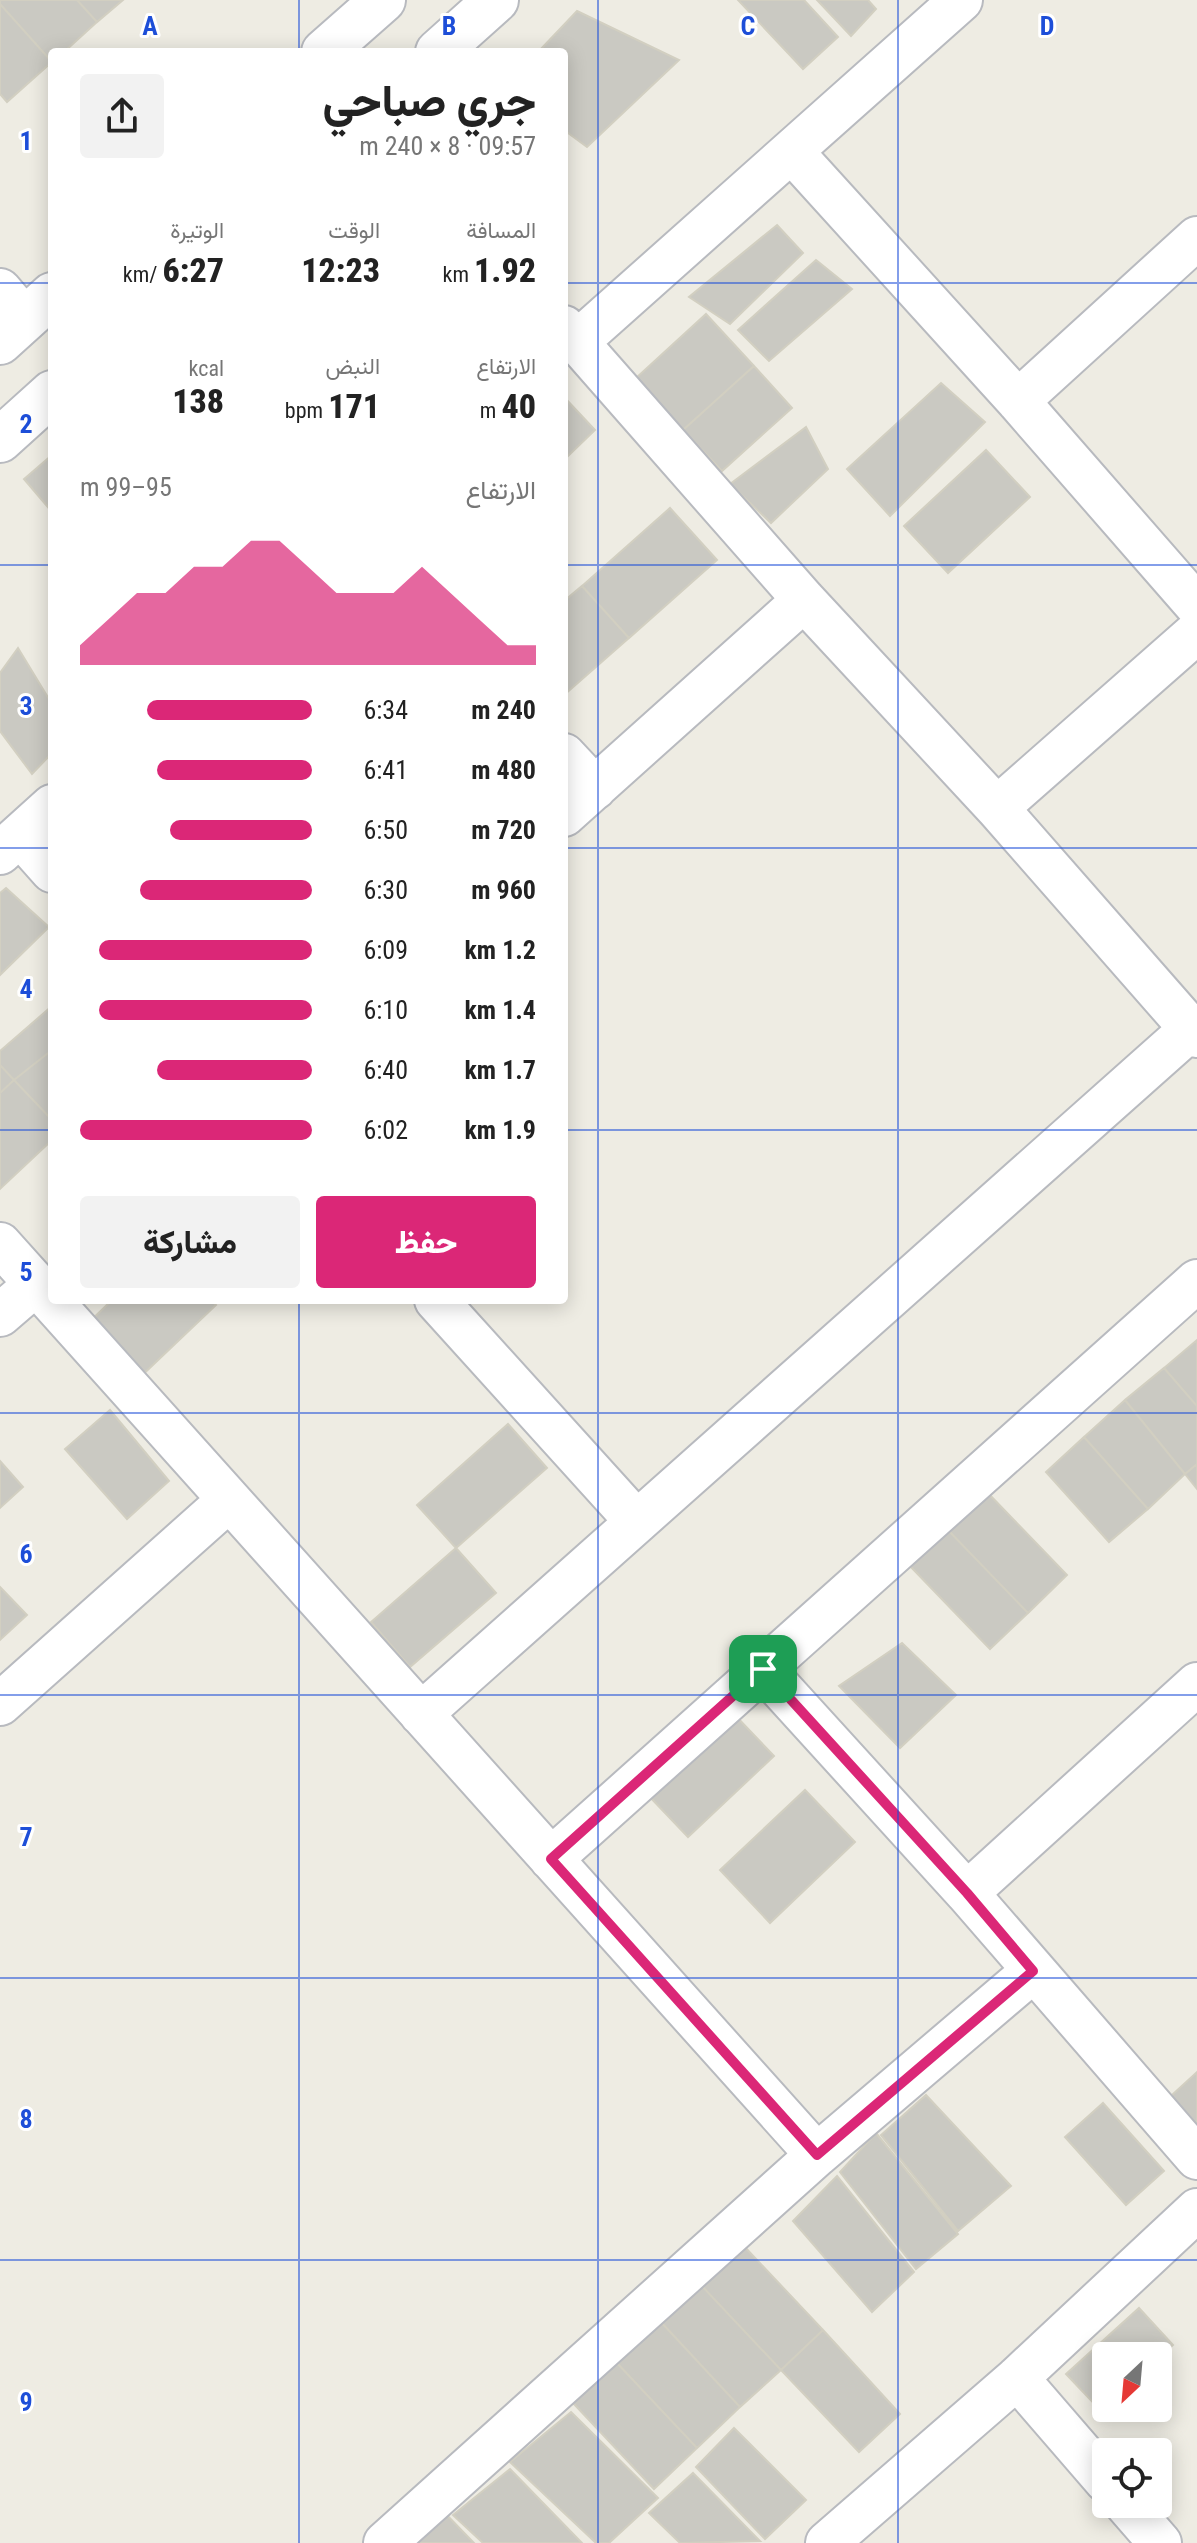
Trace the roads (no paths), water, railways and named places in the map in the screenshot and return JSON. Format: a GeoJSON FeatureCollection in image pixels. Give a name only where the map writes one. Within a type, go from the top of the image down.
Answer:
{"type":"FeatureCollection","features":[{"type":"Feature","properties":{"kind":"street"},"geometry":{"type":"LineString","coordinates":[[329,48],[383,0]]}},
{"type":"Feature","properties":{"kind":"street"},"geometry":{"type":"LineString","coordinates":[[442,48],[496,0]]}},
{"type":"Feature","properties":{"kind":"street"},"geometry":{"type":"LineString","coordinates":[[421,1714],[1194,1032],[997,808],[804,600],[571,334],[792,152],[961,0]]}},
{"type":"Feature","properties":{"kind":"street"},"geometry":{"type":"LineString","coordinates":[[792,152],[1018,401],[1197,606]]}},
{"type":"Feature","properties":{"kind":"street"},"geometry":{"type":"LineString","coordinates":[[1018,401],[1197,238]]}},
{"type":"Feature","properties":{"kind":"street"},"geometry":{"type":"LineString","coordinates":[[0,440],[48,397]]}},
{"type":"Feature","properties":{"kind":"street"},"geometry":{"type":"LineString","coordinates":[[568,812],[804,600]]}},
{"type":"Feature","properties":{"kind":"street"},"geometry":{"type":"LineString","coordinates":[[997,808],[1197,632]]}},
{"type":"Feature","properties":{"kind":"street"},"geometry":{"type":"LineString","coordinates":[[568,759],[595,788]]}},
{"type":"Feature","properties":{"kind":"street"},"geometry":{"type":"LineString","coordinates":[[48,810],[10,844],[48,868]]}},
{"type":"Feature","properties":{"kind":"street"},"geometry":{"type":"LineString","coordinates":[[0,1244],[48,1297]]}},
{"type":"Feature","properties":{"kind":"street"},"geometry":{"type":"LineString","coordinates":[[551,1859],[1197,1281]]}},
{"type":"Feature","properties":{"kind":"street"},"geometry":{"type":"LineString","coordinates":[[0,1315],[36,1284]]}},
{"type":"Feature","properties":{"kind":"street"},"geometry":{"type":"LineString","coordinates":[[54,1304],[817,2155]]}},
{"type":"Feature","properties":{"kind":"street"},"geometry":{"type":"LineString","coordinates":[[440,1304],[637,1522]]}},
{"type":"Feature","properties":{"kind":"street"},"geometry":{"type":"LineString","coordinates":[[0,1704],[229,1500]]}},
{"type":"Feature","properties":{"kind":"street"},"geometry":{"type":"LineString","coordinates":[[763,1669],[967,1893],[1197,2158]]}},
{"type":"Feature","properties":{"kind":"street"},"geometry":{"type":"LineString","coordinates":[[967,1893],[1192,1697]]}},
{"type":"Feature","properties":{"kind":"street"},"geometry":{"type":"LineString","coordinates":[[385,2543],[817,2155],[1033,1971]]}},
{"type":"Feature","properties":{"kind":"street"},"geometry":{"type":"LineString","coordinates":[[827,2543],[1017,2378],[1197,2210]]}},
{"type":"Feature","properties":{"kind":"street"},"geometry":{"type":"LineString","coordinates":[[1017,2378],[1092,2465]]}},
{"type":"Feature","properties":{"kind":"street"},"geometry":{"type":"LineString","coordinates":[[1138,2518],[1160,2543]]}}]}
